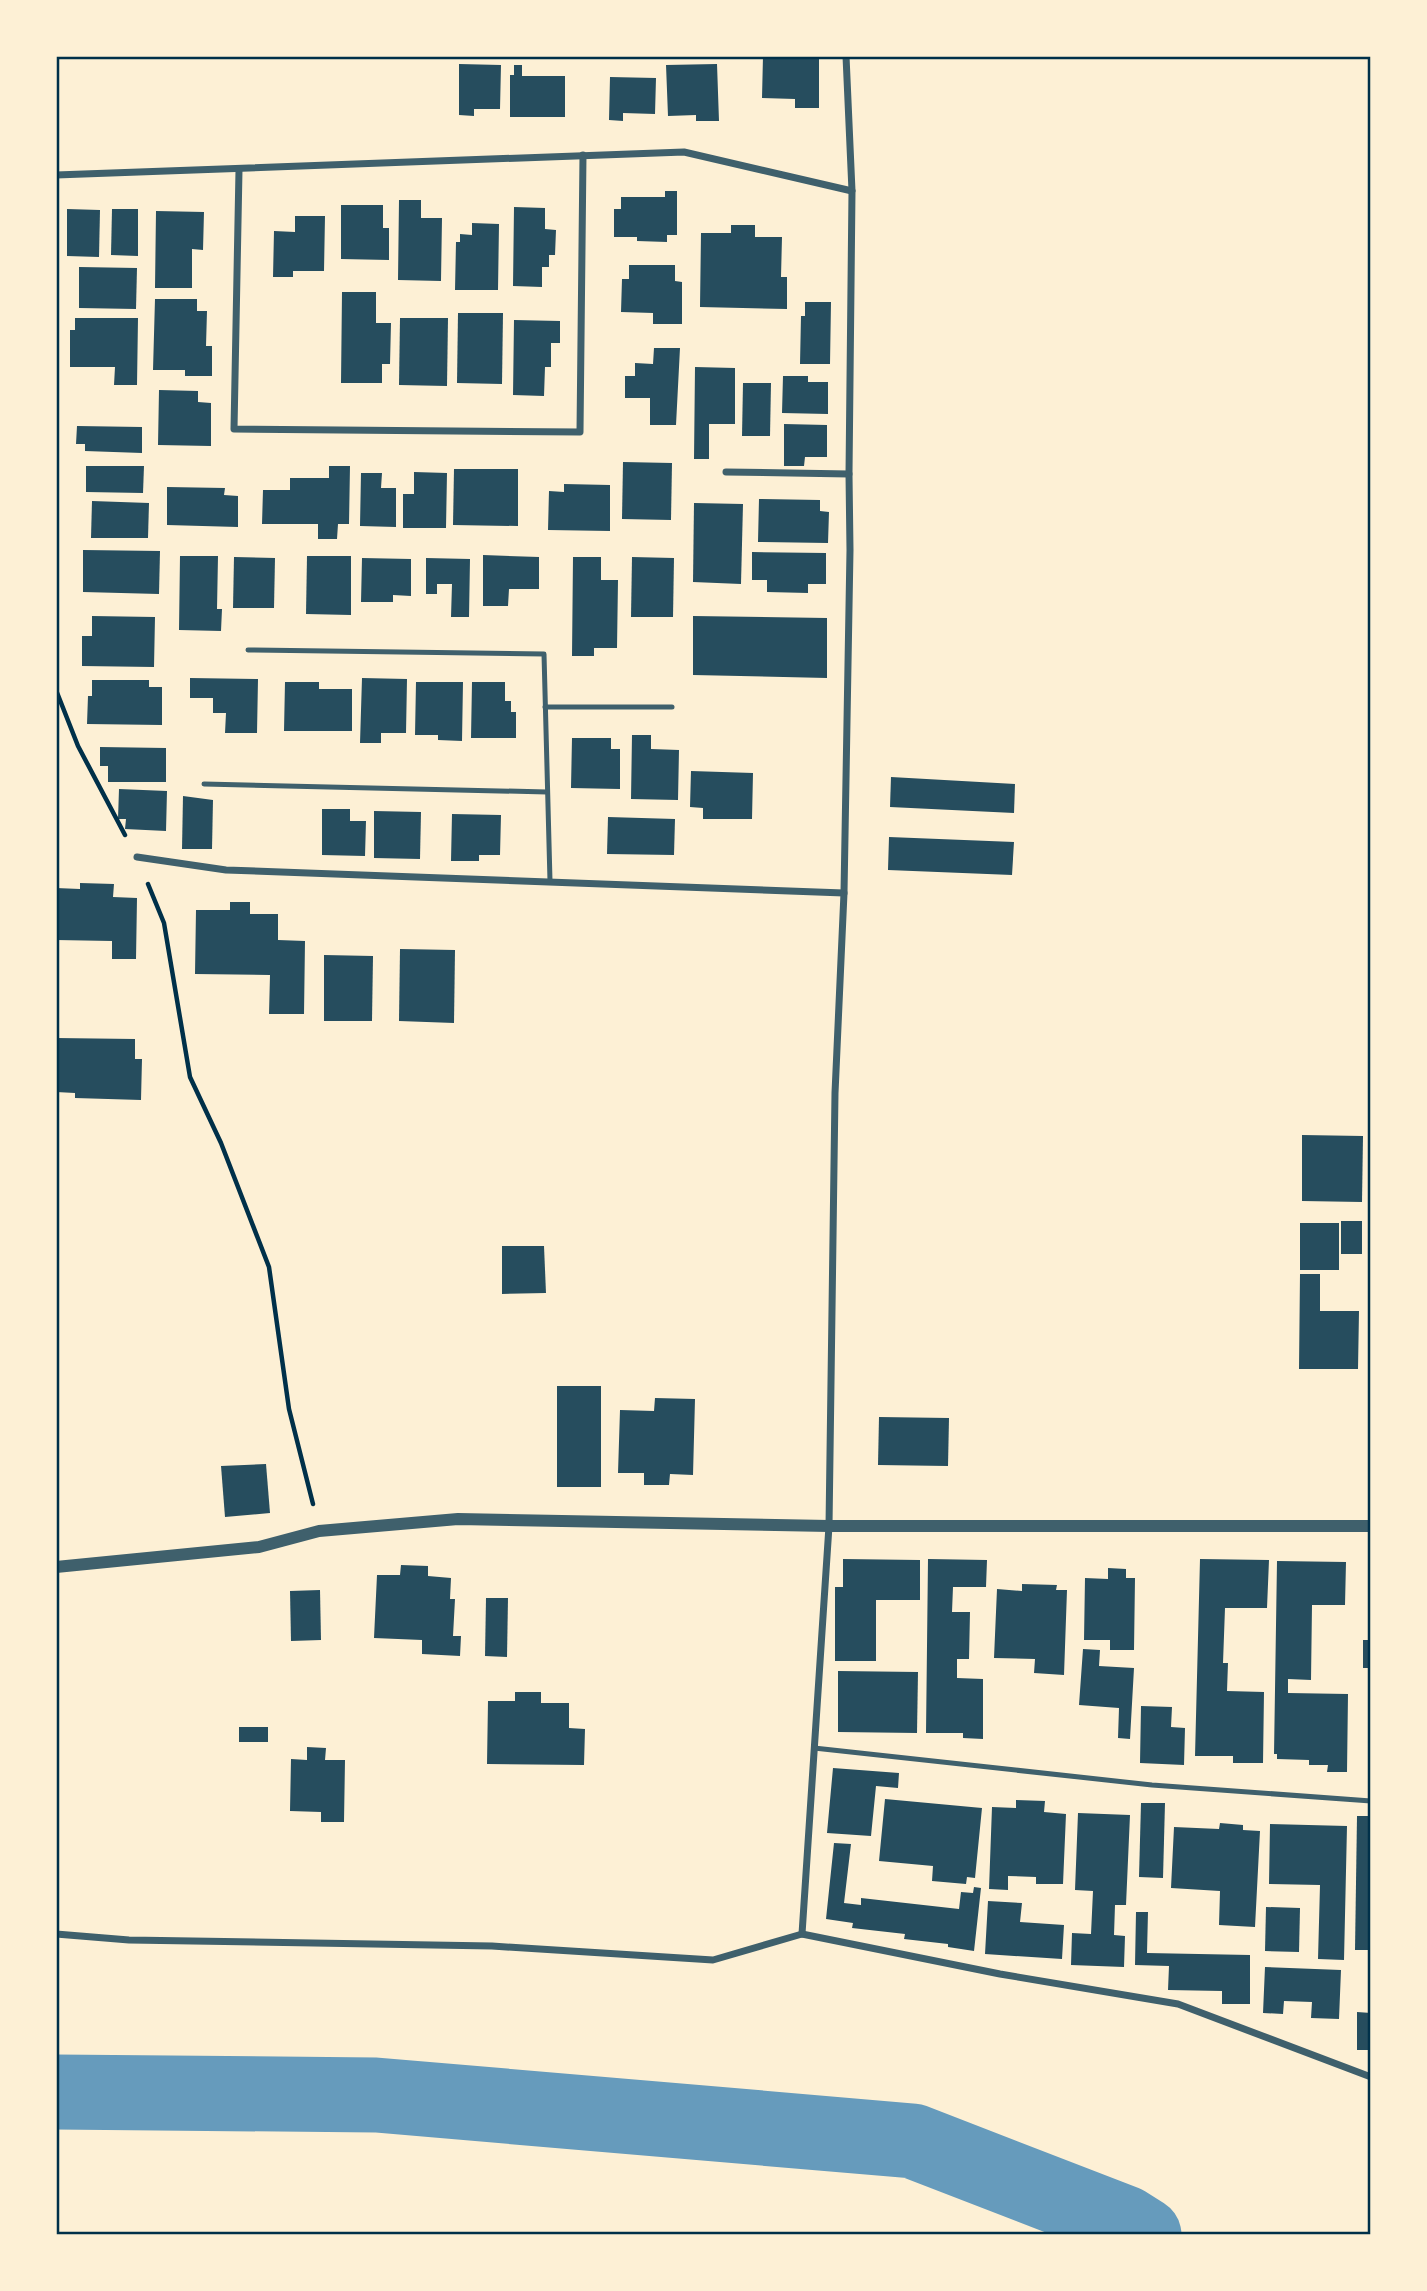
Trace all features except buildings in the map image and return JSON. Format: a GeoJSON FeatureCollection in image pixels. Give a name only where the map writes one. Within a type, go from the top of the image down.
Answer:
{"type":"FeatureCollection","features":[{"type":"Feature","properties":{"kind":"street"},"geometry":{"type":"LineString","coordinates":[[802,1934],[829,1526],[835,1093],[844,893],[852,191],[846,56]]}},
{"type":"Feature","properties":{"kind":"street"},"geometry":{"type":"LineString","coordinates":[[56,176],[684,152],[852,191]]}},
{"type":"Feature","properties":{"kind":"street"},"geometry":{"type":"LineString","coordinates":[[239,170],[234,429],[580,432],[583,155]]}},
{"type":"Feature","properties":{"kind":"street"},"geometry":{"type":"LineString","coordinates":[[726,472],[849,474]]}},
{"type":"Feature","properties":{"kind":"street"},"geometry":{"type":"LineString","coordinates":[[137,857],[226,870],[844,893]]}},
{"type":"Feature","properties":{"kind":"street"},"geometry":{"type":"LineString","coordinates":[[56,1567],[259,1548],[320,1531],[458,1519],[829,1526],[1371,1525]]}},
{"type":"Feature","properties":{"kind":"street"},"geometry":{"type":"LineString","coordinates":[[56,1934],[129,1940],[492,1947],[713,1961],[802,1934],[1000,1974],[1178,2004],[1371,2077]]}},
{"type":"Feature","properties":{"kind":"lane"},"geometry":{"type":"LineString","coordinates":[[248,650],[544,654],[550,881]]}},
{"type":"Feature","properties":{"kind":"lane"},"geometry":{"type":"LineString","coordinates":[[545,707],[672,707]]}},
{"type":"Feature","properties":{"kind":"lane"},"geometry":{"type":"LineString","coordinates":[[204,784],[547,792]]}},
{"type":"Feature","properties":{"kind":"lane"},"geometry":{"type":"LineString","coordinates":[[814,1748],[1152,1785],[1371,1801]]}},
{"type":"Feature","properties":{"kind":"path"},"geometry":{"type":"LineString","coordinates":[[56,691],[78,746],[137,857],[164,923],[191,1077],[221,1143],[269,1267],[289,1409],[320,1531]]}},
{"type":"Feature","properties":{"kind":"waterway"},"geometry":{"type":"LineString","coordinates":[[56,2092],[376,2095],[913,2141],[1125,2223],[1144,2235]]}}]}
